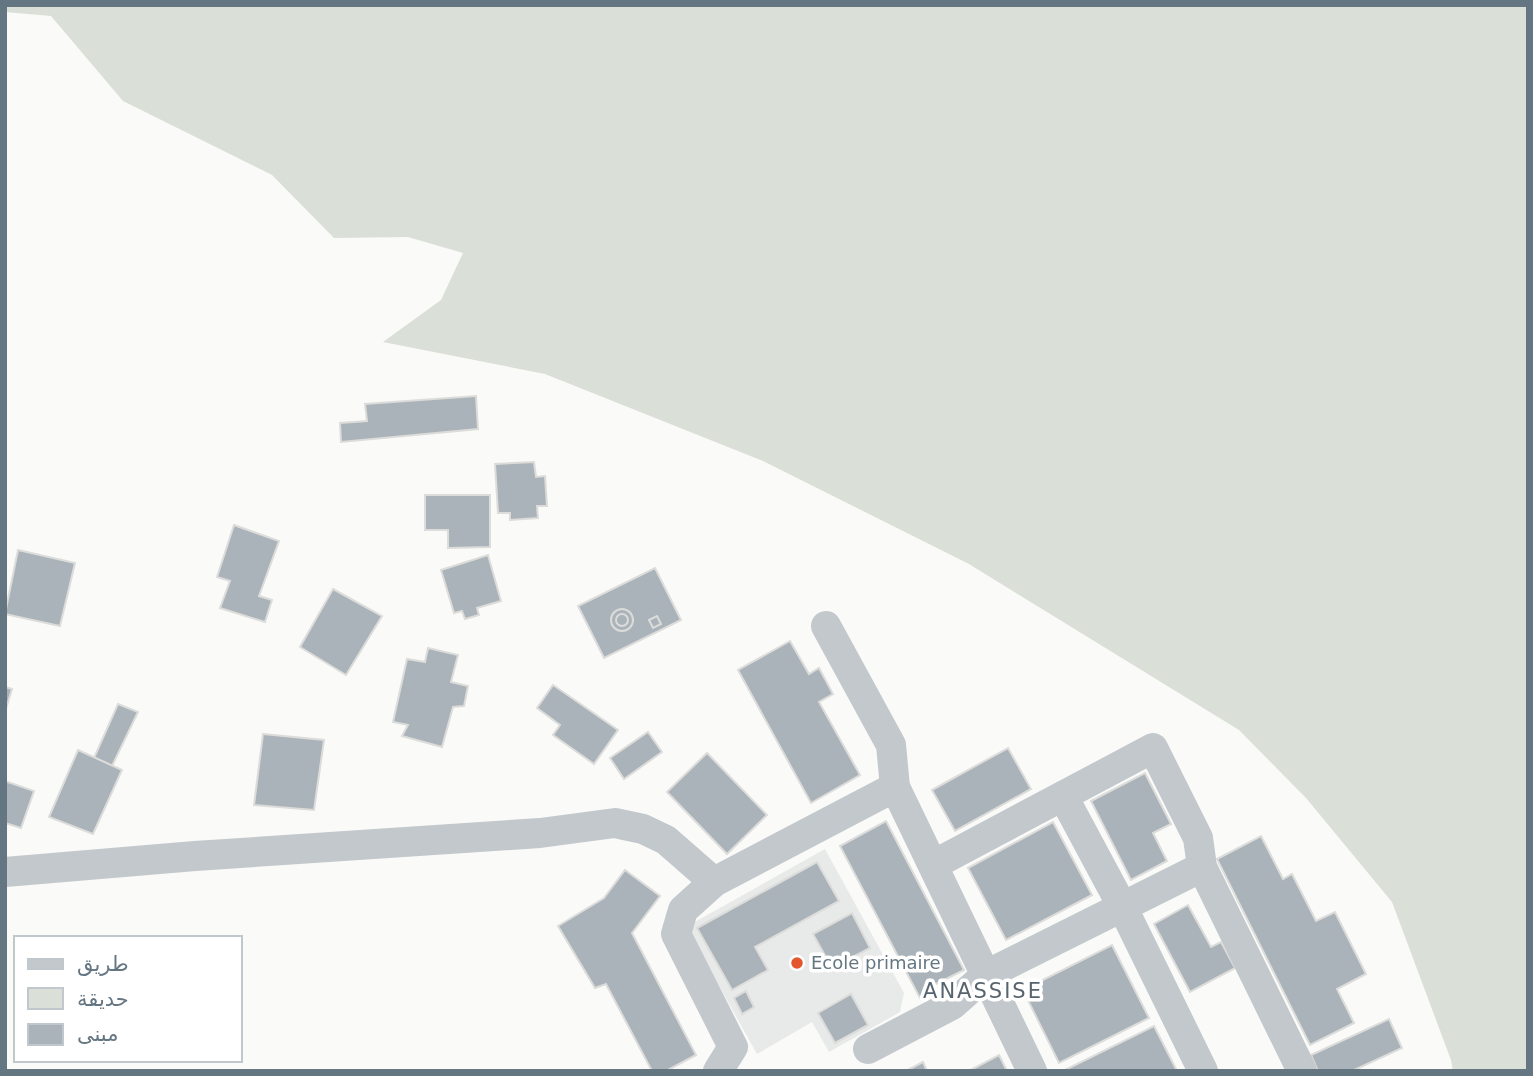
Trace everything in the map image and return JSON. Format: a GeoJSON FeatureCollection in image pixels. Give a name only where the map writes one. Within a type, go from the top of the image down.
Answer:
{"type":"FeatureCollection","features":[{"type":"Feature","properties":{"kind":"street"},"geometry":{"type":"LineString","coordinates":[[826,626],[891,745],[895,786],[1032,1071]]}},
{"type":"Feature","properties":{"kind":"street"},"geometry":{"type":"LineString","coordinates":[[933,865],[1153,748],[1198,838],[1202,867],[1294,1068]]}},
{"type":"Feature","properties":{"kind":"street"},"geometry":{"type":"LineString","coordinates":[[718,1071],[733,1047],[676,934],[683,910],[714,882],[895,786]]}},
{"type":"Feature","properties":{"kind":"street"},"geometry":{"type":"LineString","coordinates":[[1063,796],[1122,906],[1203,1071]]}},
{"type":"Feature","properties":{"kind":"street"},"geometry":{"type":"LineString","coordinates":[[5,872],[194,856],[540,833],[615,823],[643,828],[666,840],[714,882]]}},
{"type":"Feature","properties":{"kind":"street"},"geometry":{"type":"LineString","coordinates":[[869,1049],[952,1005],[986,975],[1202,867]]}},
{"type":"Feature","properties":{"kind":"shaded area","name":"Ecole primaire"},"geometry":{"type":"Polygon","coordinates":[[[825,849],[904,993],[900,1012],[829,1052],[812,1022],[757,1054],[690,934],[693,923],[825,849]]]}},
{"type":"Feature","properties":{"kind":"green space"},"geometry":{"type":"Polygon","coordinates":[[[5,5],[1528,5],[1528,1071],[1453,1071],[1392,902],[1306,798],[1239,730],[969,564],[763,461],[545,374],[383,342],[441,300],[463,253],[408,237],[334,238],[272,175],[123,101],[51,16],[5,12],[5,5]]]}},
{"type":"Feature","properties":{"kind":"building"},"geometry":{"type":"Polygon","coordinates":[[[476,396],[478,429],[341,442],[340,423],[367,421],[365,404],[476,396]]]}},
{"type":"Feature","properties":{"kind":"building"},"geometry":{"type":"Polygon","coordinates":[[[534,462],[536,477],[545,476],[547,506],[537,506],[538,518],[510,520],[510,513],[498,513],[495,464],[534,462]]]}},
{"type":"Feature","properties":{"kind":"building"},"geometry":{"type":"Polygon","coordinates":[[[425,495],[490,495],[490,547],[448,548],[448,530],[425,530],[425,495]]]}},
{"type":"Feature","properties":{"kind":"building"},"geometry":{"type":"Polygon","coordinates":[[[234,525],[279,541],[259,596],[272,600],[265,622],[220,608],[230,581],[217,577],[234,525]]]}},
{"type":"Feature","properties":{"kind":"building"},"geometry":{"type":"Polygon","coordinates":[[[18,550],[75,563],[60,626],[5,614],[18,550]]]}},
{"type":"Feature","properties":{"kind":"building"},"geometry":{"type":"Polygon","coordinates":[[[488,555],[501,601],[477,608],[479,615],[465,619],[462,611],[454,613],[441,570],[488,555]]]}},
{"type":"Feature","properties":{"kind":"building"},"geometry":{"type":"Polygon","coordinates":[[[655,568],[681,620],[604,658],[578,606],[655,568]]]}},
{"type":"Feature","properties":{"kind":"building"},"geometry":{"type":"Polygon","coordinates":[[[333,589],[382,616],[346,675],[300,647],[333,589]]]}},
{"type":"Feature","properties":{"kind":"building"},"geometry":{"type":"Polygon","coordinates":[[[622,609],[630,612],[633,620],[630,628],[622,631],[614,628],[611,620],[614,612],[622,609]]]}},
{"type":"Feature","properties":{"kind":"building"},"geometry":{"type":"Polygon","coordinates":[[[622,614],[628,620],[622,626],[616,620],[622,614]]]}},
{"type":"Feature","properties":{"kind":"building"},"geometry":{"type":"Polygon","coordinates":[[[657,616],[661,624],[653,628],[649,620],[657,616]]]}},
{"type":"Feature","properties":{"kind":"building"},"geometry":{"type":"Polygon","coordinates":[[[790,641],[809,674],[819,668],[833,694],[819,702],[860,775],[811,803],[738,670],[790,641]]]}},
{"type":"Feature","properties":{"kind":"building"},"geometry":{"type":"Polygon","coordinates":[[[428,648],[458,655],[451,682],[468,686],[464,706],[453,707],[442,747],[402,736],[408,725],[393,722],[407,659],[425,662],[428,648]]]}},
{"type":"Feature","properties":{"kind":"building"},"geometry":{"type":"Polygon","coordinates":[[[553,685],[618,730],[594,764],[553,735],[560,725],[537,708],[553,685]]]}},
{"type":"Feature","properties":{"kind":"building"},"geometry":{"type":"Polygon","coordinates":[[[5,687],[12,689],[5,712],[5,687]]]}},
{"type":"Feature","properties":{"kind":"building"},"geometry":{"type":"Polygon","coordinates":[[[118,704],[138,712],[112,766],[94,758],[118,704]]]}},
{"type":"Feature","properties":{"kind":"building"},"geometry":{"type":"Polygon","coordinates":[[[648,732],[662,752],[624,779],[610,758],[648,732]]]}},
{"type":"Feature","properties":{"kind":"building"},"geometry":{"type":"Polygon","coordinates":[[[263,734],[324,740],[314,810],[254,805],[263,734]]]}},
{"type":"Feature","properties":{"kind":"building"},"geometry":{"type":"Polygon","coordinates":[[[1008,748],[1031,789],[955,831],[932,790],[1008,748]]]}},
{"type":"Feature","properties":{"kind":"building"},"geometry":{"type":"Polygon","coordinates":[[[78,750],[122,770],[93,834],[49,817],[78,750]]]}},
{"type":"Feature","properties":{"kind":"building"},"geometry":{"type":"Polygon","coordinates":[[[707,753],[767,815],[727,854],[667,792],[707,753]]]}},
{"type":"Feature","properties":{"kind":"building"},"geometry":{"type":"Polygon","coordinates":[[[1145,773],[1171,824],[1153,833],[1167,861],[1131,880],[1091,801],[1145,773]]]}},
{"type":"Feature","properties":{"kind":"building"},"geometry":{"type":"Polygon","coordinates":[[[5,781],[34,791],[21,828],[5,823],[5,781]]]}},
{"type":"Feature","properties":{"kind":"building"},"geometry":{"type":"Polygon","coordinates":[[[886,821],[964,970],[932,986],[936,992],[921,1000],[840,846],[886,821]]]}},
{"type":"Feature","properties":{"kind":"building"},"geometry":{"type":"Polygon","coordinates":[[[1053,822],[1092,895],[1006,940],[968,868],[1053,822]]]}},
{"type":"Feature","properties":{"kind":"building"},"geometry":{"type":"Polygon","coordinates":[[[1261,836],[1283,879],[1292,874],[1316,921],[1335,912],[1366,974],[1337,989],[1354,1023],[1310,1045],[1217,859],[1261,836]]]}},
{"type":"Feature","properties":{"kind":"building"},"geometry":{"type":"Polygon","coordinates":[[[817,862],[839,901],[755,947],[768,970],[732,990],[697,928],[817,862]]]}},
{"type":"Feature","properties":{"kind":"building"},"geometry":{"type":"Polygon","coordinates":[[[625,870],[660,896],[632,933],[696,1055],[666,1071],[652,1071],[606,984],[595,988],[558,926],[604,898],[625,870]]]}},
{"type":"Feature","properties":{"kind":"building"},"geometry":{"type":"Polygon","coordinates":[[[1188,905],[1211,947],[1221,942],[1235,968],[1190,992],[1154,924],[1188,905]]]}},
{"type":"Feature","properties":{"kind":"building"},"geometry":{"type":"Polygon","coordinates":[[[852,913],[870,948],[832,968],[813,934],[852,913]]]}},
{"type":"Feature","properties":{"kind":"building"},"geometry":{"type":"Polygon","coordinates":[[[1112,945],[1149,1018],[1059,1063],[1023,990],[1112,945]]]}},
{"type":"Feature","properties":{"kind":"building"},"geometry":{"type":"Polygon","coordinates":[[[746,991],[754,1007],[742,1014],[734,998],[746,991]]]}},
{"type":"Feature","properties":{"kind":"building"},"geometry":{"type":"Polygon","coordinates":[[[851,994],[868,1025],[835,1043],[818,1013],[851,994]]]}},
{"type":"Feature","properties":{"kind":"building"},"geometry":{"type":"Polygon","coordinates":[[[1389,1019],[1402,1048],[1352,1071],[1318,1071],[1311,1055],[1389,1019]]]}},
{"type":"Feature","properties":{"kind":"building"},"geometry":{"type":"Polygon","coordinates":[[[1154,1026],[1177,1071],[1068,1071],[1067,1069],[1154,1026]]]}},
{"type":"Feature","properties":{"kind":"building"},"geometry":{"type":"Polygon","coordinates":[[[999,1055],[1007,1071],[969,1071],[999,1055]]]}},
{"type":"Feature","properties":{"kind":"building"},"geometry":{"type":"Polygon","coordinates":[[[923,1062],[927,1071],[906,1071],[923,1062]]]}},
{"type":"Feature","properties":{"kind":"place","name":"Ecole primaire"},"geometry":{"type":"Point","coordinates":[797,963]}},
{"type":"Feature","properties":{"kind":"district","name":"ANASSISE"},"geometry":{"type":"Point","coordinates":[983,991]}}]}
